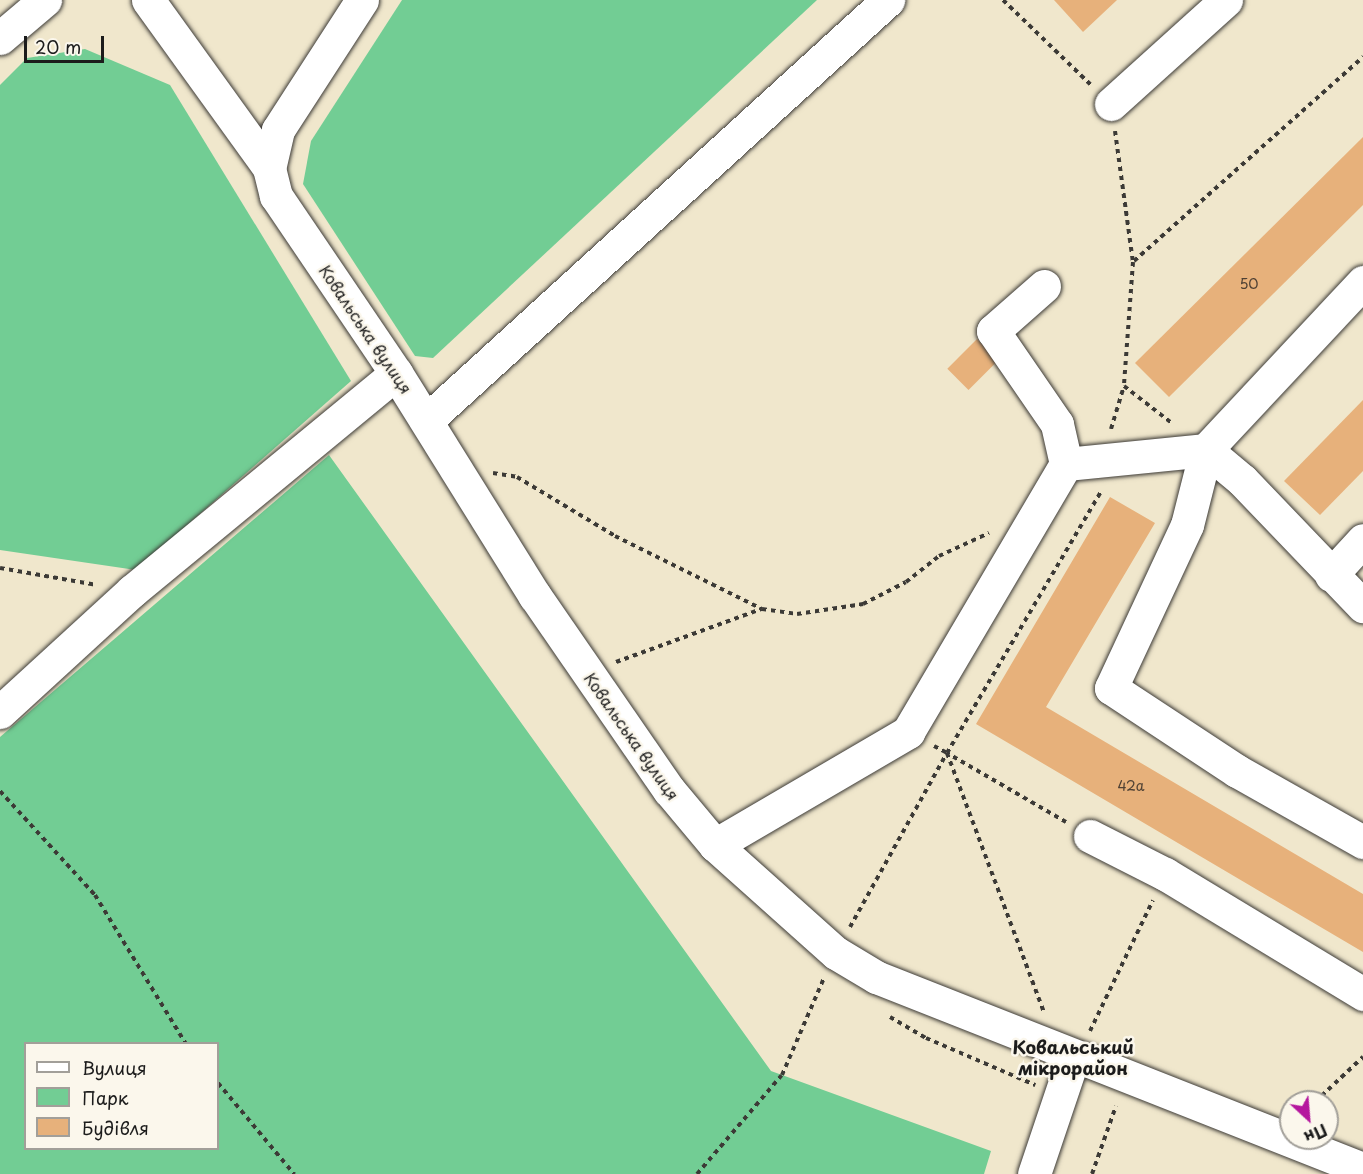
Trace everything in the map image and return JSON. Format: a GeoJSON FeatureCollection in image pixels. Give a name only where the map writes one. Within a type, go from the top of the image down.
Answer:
{"type":"FeatureCollection","features":[{"type":"Feature","properties":{"kind":"street"},"geometry":{"type":"LineString","coordinates":[[0,38],[45,0]]}},
{"type":"Feature","properties":{"kind":"street"},"geometry":{"type":"LineString","coordinates":[[148,0],[269,168]]}},
{"type":"Feature","properties":{"kind":"street","name":"Ковальська вулиця"},"geometry":{"type":"LineString","coordinates":[[362,0],[278,130],[269,168],[276,196],[427,420],[588,674],[715,845],[836,953],[876,977],[1080,1041],[1363,1169]]}},
{"type":"Feature","properties":{"kind":"street"},"geometry":{"type":"LineString","coordinates":[[427,420],[888,0]]}},
{"type":"Feature","properties":{"kind":"street"},"geometry":{"type":"LineString","coordinates":[[1111,104],[1226,0]]}},
{"type":"Feature","properties":{"kind":"street"},"geometry":{"type":"LineString","coordinates":[[1363,282],[1206,450],[1186,525],[1111,687],[1237,771],[1363,842]]}},
{"type":"Feature","properties":{"kind":"street"},"geometry":{"type":"LineString","coordinates":[[715,845],[908,732],[1032,517],[1066,464],[1058,424],[993,331],[1044,286]]}},
{"type":"Feature","properties":{"kind":"street"},"geometry":{"type":"LineString","coordinates":[[0,712],[132,591],[396,373]]}},
{"type":"Feature","properties":{"kind":"street"},"geometry":{"type":"LineString","coordinates":[[1066,464],[1101,464],[1206,450],[1242,480],[1363,606]]}},
{"type":"Feature","properties":{"kind":"street"},"geometry":{"type":"LineString","coordinates":[[1331,575],[1363,540]]}},
{"type":"Feature","properties":{"kind":"street"},"geometry":{"type":"LineString","coordinates":[[1090,836],[1165,874],[1363,994]]}},
{"type":"Feature","properties":{"kind":"street"},"geometry":{"type":"LineString","coordinates":[[1034,1174],[1080,1041]]}},
{"type":"Feature","properties":{"kind":"path"},"geometry":{"type":"LineString","coordinates":[[847,932],[947,753],[1107,483],[1101,464],[1124,386],[1133,262],[1111,104],[1003,0]]}},
{"type":"Feature","properties":{"kind":"path"},"geometry":{"type":"LineString","coordinates":[[1133,262],[1363,57]]}},
{"type":"Feature","properties":{"kind":"path"},"geometry":{"type":"LineString","coordinates":[[1124,386],[1206,450]]}},
{"type":"Feature","properties":{"kind":"path"},"geometry":{"type":"LineString","coordinates":[[455,466],[517,477],[615,536],[762,609],[797,614],[863,604],[906,582],[939,556],[1032,517]]}},
{"type":"Feature","properties":{"kind":"path"},"geometry":{"type":"LineString","coordinates":[[0,568],[132,591]]}},
{"type":"Feature","properties":{"kind":"path"},"geometry":{"type":"LineString","coordinates":[[588,674],[762,609]]}},
{"type":"Feature","properties":{"kind":"path"},"geometry":{"type":"LineString","coordinates":[[947,753],[1042,808]]}},
{"type":"Feature","properties":{"kind":"path"},"geometry":{"type":"LineString","coordinates":[[947,753],[1046,1018]]}},
{"type":"Feature","properties":{"kind":"path"},"geometry":{"type":"LineString","coordinates":[[0,791],[95,894],[185,1042]]}},
{"type":"Feature","properties":{"kind":"path"},"geometry":{"type":"LineString","coordinates":[[1080,1041],[1165,874]]}},
{"type":"Feature","properties":{"kind":"path"},"geometry":{"type":"LineString","coordinates":[[697,1174],[782,1075],[824,977]]}},
{"type":"Feature","properties":{"kind":"path"},"geometry":{"type":"LineString","coordinates":[[1080,1041],[1100,1038]]}},
{"type":"Feature","properties":{"kind":"path"},"geometry":{"type":"LineString","coordinates":[[1328,1090],[1363,1057]]}},
{"type":"Feature","properties":{"kind":"path"},"geometry":{"type":"LineString","coordinates":[[219,1084],[294,1174]]}},
{"type":"Feature","properties":{"kind":"path"},"geometry":{"type":"LineString","coordinates":[[1092,1174],[1114,1106],[1125,1109]]}},
{"type":"Feature","properties":{"kind":"green space"},"geometry":{"type":"Polygon","coordinates":[[[402,0],[817,0],[433,358],[415,356],[303,184],[311,141],[402,0]]]}},
{"type":"Feature","properties":{"kind":"green space"},"geometry":{"type":"Polygon","coordinates":[[[85,49],[170,85],[351,381],[136,570],[0,550],[0,85],[27,58],[85,49]]]}},
{"type":"Feature","properties":{"kind":"green space"},"geometry":{"type":"Polygon","coordinates":[[[329,455],[771,1071],[991,1151],[984,1174],[0,1174],[0,737],[329,455]]]}},
{"type":"Feature","properties":{"kind":"building"},"geometry":{"type":"Polygon","coordinates":[[[1054,0],[1117,0],[1083,32],[1054,0]]]}},
{"type":"Feature","properties":{"kind":"building"},"geometry":{"type":"Polygon","coordinates":[[[1363,137],[1363,205],[1169,397],[1135,363],[1363,137]]]}},
{"type":"Feature","properties":{"kind":"building"},"geometry":{"type":"Polygon","coordinates":[[[977,339],[998,360],[969,390],[947,369],[977,339]]]}},
{"type":"Feature","properties":{"kind":"building"},"geometry":{"type":"Polygon","coordinates":[[[1363,400],[1363,471],[1320,515],[1284,481],[1363,400]]]}},
{"type":"Feature","properties":{"kind":"building"},"geometry":{"type":"Polygon","coordinates":[[[1110,497],[1155,523],[1046,707],[1363,894],[1363,952],[976,724],[1110,497]]]}},
{"type":"Feature","properties":{"kind":"district","name":"Ковальський мікрорайон"},"geometry":{"type":"Point","coordinates":[1073,1058]}}]}
